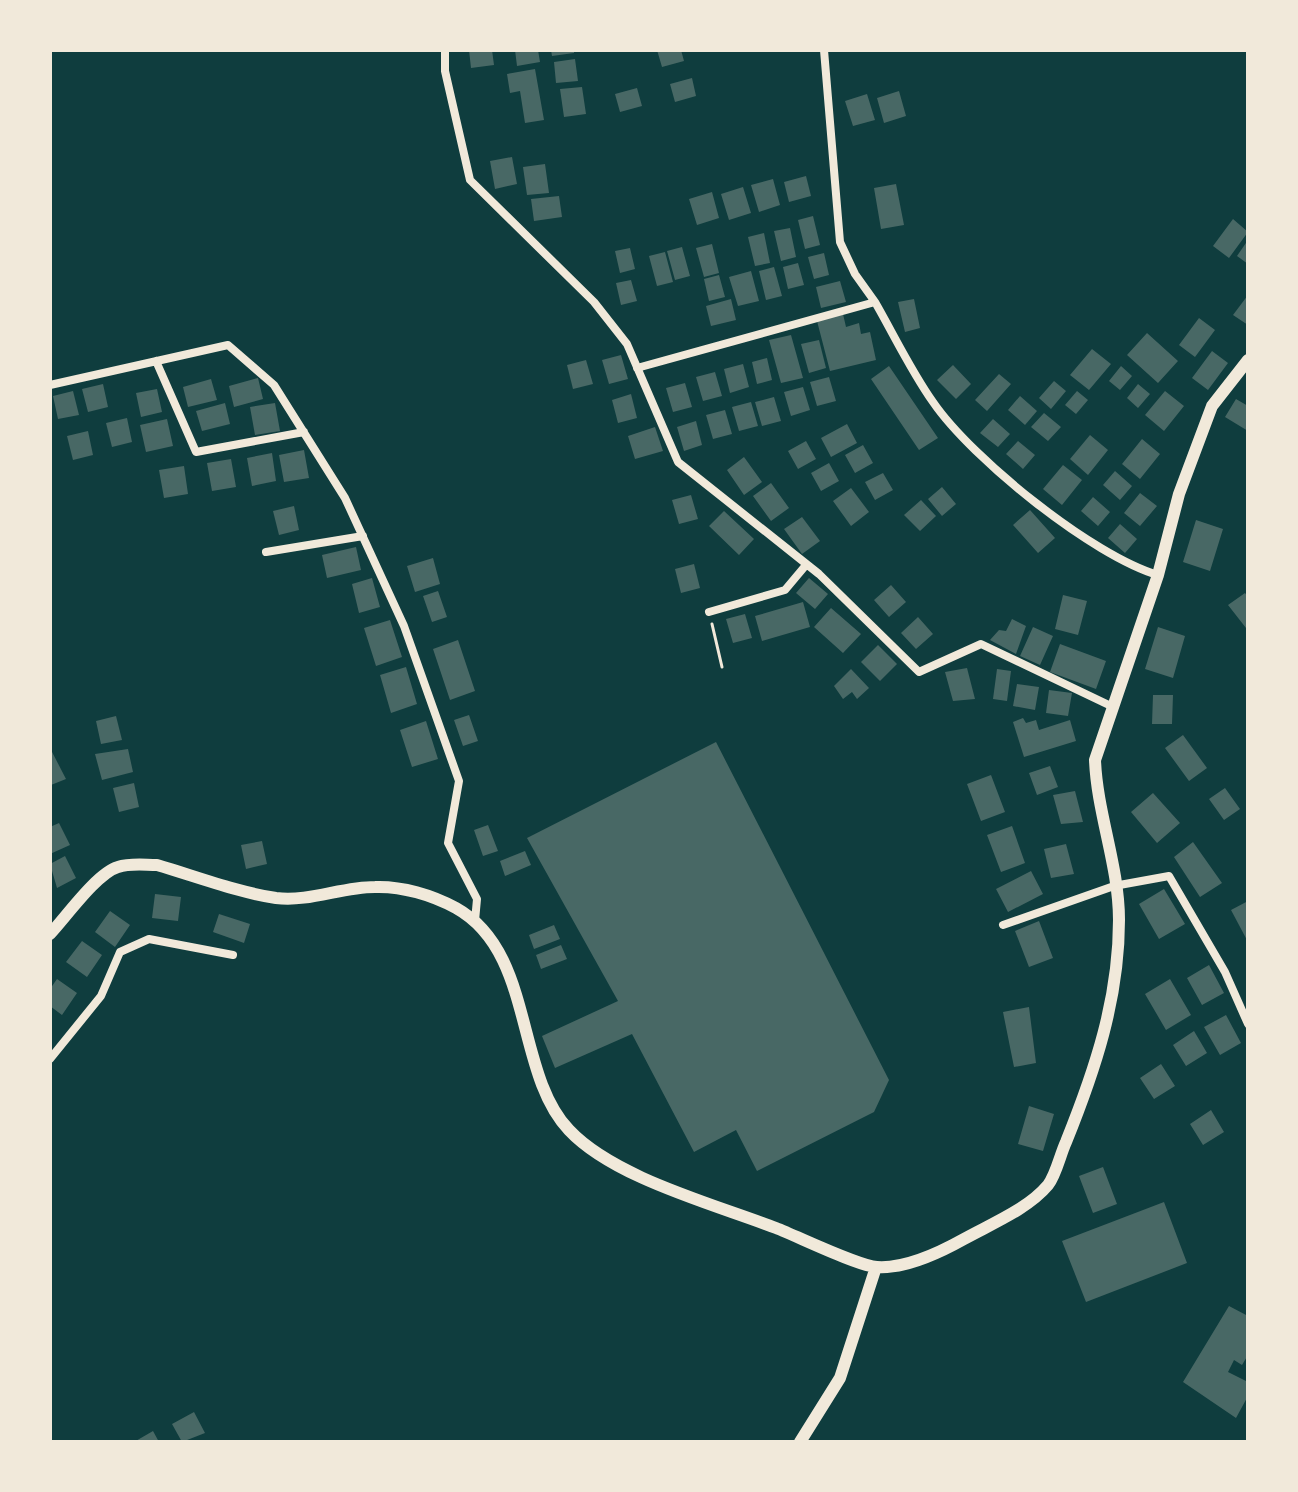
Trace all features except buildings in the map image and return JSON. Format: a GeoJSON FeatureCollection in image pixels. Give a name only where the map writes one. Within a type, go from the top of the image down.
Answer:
{"type":"FeatureCollection","features":[{"type":"Feature","properties":{"kind":"street"},"geometry":{"type":"LineString","coordinates":[[445,50],[445,71],[470,180],[594,302],[627,344],[678,462],[806,565],[919,672],[981,644],[1111,706]]}},
{"type":"Feature","properties":{"kind":"street"},"geometry":{"type":"LineString","coordinates":[[824,50],[840,242],[933,402],[976,450],[1086,542],[1134,568],[1158,575]]}},
{"type":"Feature","properties":{"kind":"street"},"geometry":{"type":"LineString","coordinates":[[637,368],[875,302]]}},
{"type":"Feature","properties":{"kind":"street"},"geometry":{"type":"LineString","coordinates":[[50,385],[228,345],[274,385],[345,498],[404,626],[459,781],[448,843],[477,899],[475,921]]}},
{"type":"Feature","properties":{"kind":"street"},"geometry":{"type":"LineString","coordinates":[[50,934],[116,867],[157,865],[273,897],[299,899],[375,887],[419,893],[456,908],[475,921],[500,956],[523,1014],[545,1091],[567,1128],[607,1162],[876,1267],[923,1259],[945,1250],[1014,1211],[1049,1184],[1087,1088],[1111,1011],[1118,963],[1119,913],[1096,787],[1095,760],[1158,575],[1179,494],[1212,406],[1248,360]]}},
{"type":"Feature","properties":{"kind":"street"},"geometry":{"type":"LineString","coordinates":[[156,361],[196,452],[304,432]]}},
{"type":"Feature","properties":{"kind":"street"},"geometry":{"type":"LineString","coordinates":[[266,552],[363,536]]}},
{"type":"Feature","properties":{"kind":"street"},"geometry":{"type":"LineString","coordinates":[[709,612],[785,590],[806,565]]}},
{"type":"Feature","properties":{"kind":"street"},"geometry":{"type":"LineString","coordinates":[[1003,925],[1114,886],[1169,876],[1225,972],[1248,1024]]}},
{"type":"Feature","properties":{"kind":"street"},"geometry":{"type":"LineString","coordinates":[[50,1059],[101,996],[120,952],[149,939],[233,955]]}},
{"type":"Feature","properties":{"kind":"street"},"geometry":{"type":"LineString","coordinates":[[800,1442],[840,1378],[876,1267]]}},
{"type":"Feature","properties":{"kind":"path"},"geometry":{"type":"LineString","coordinates":[[709,612],[722,667]]}}]}
